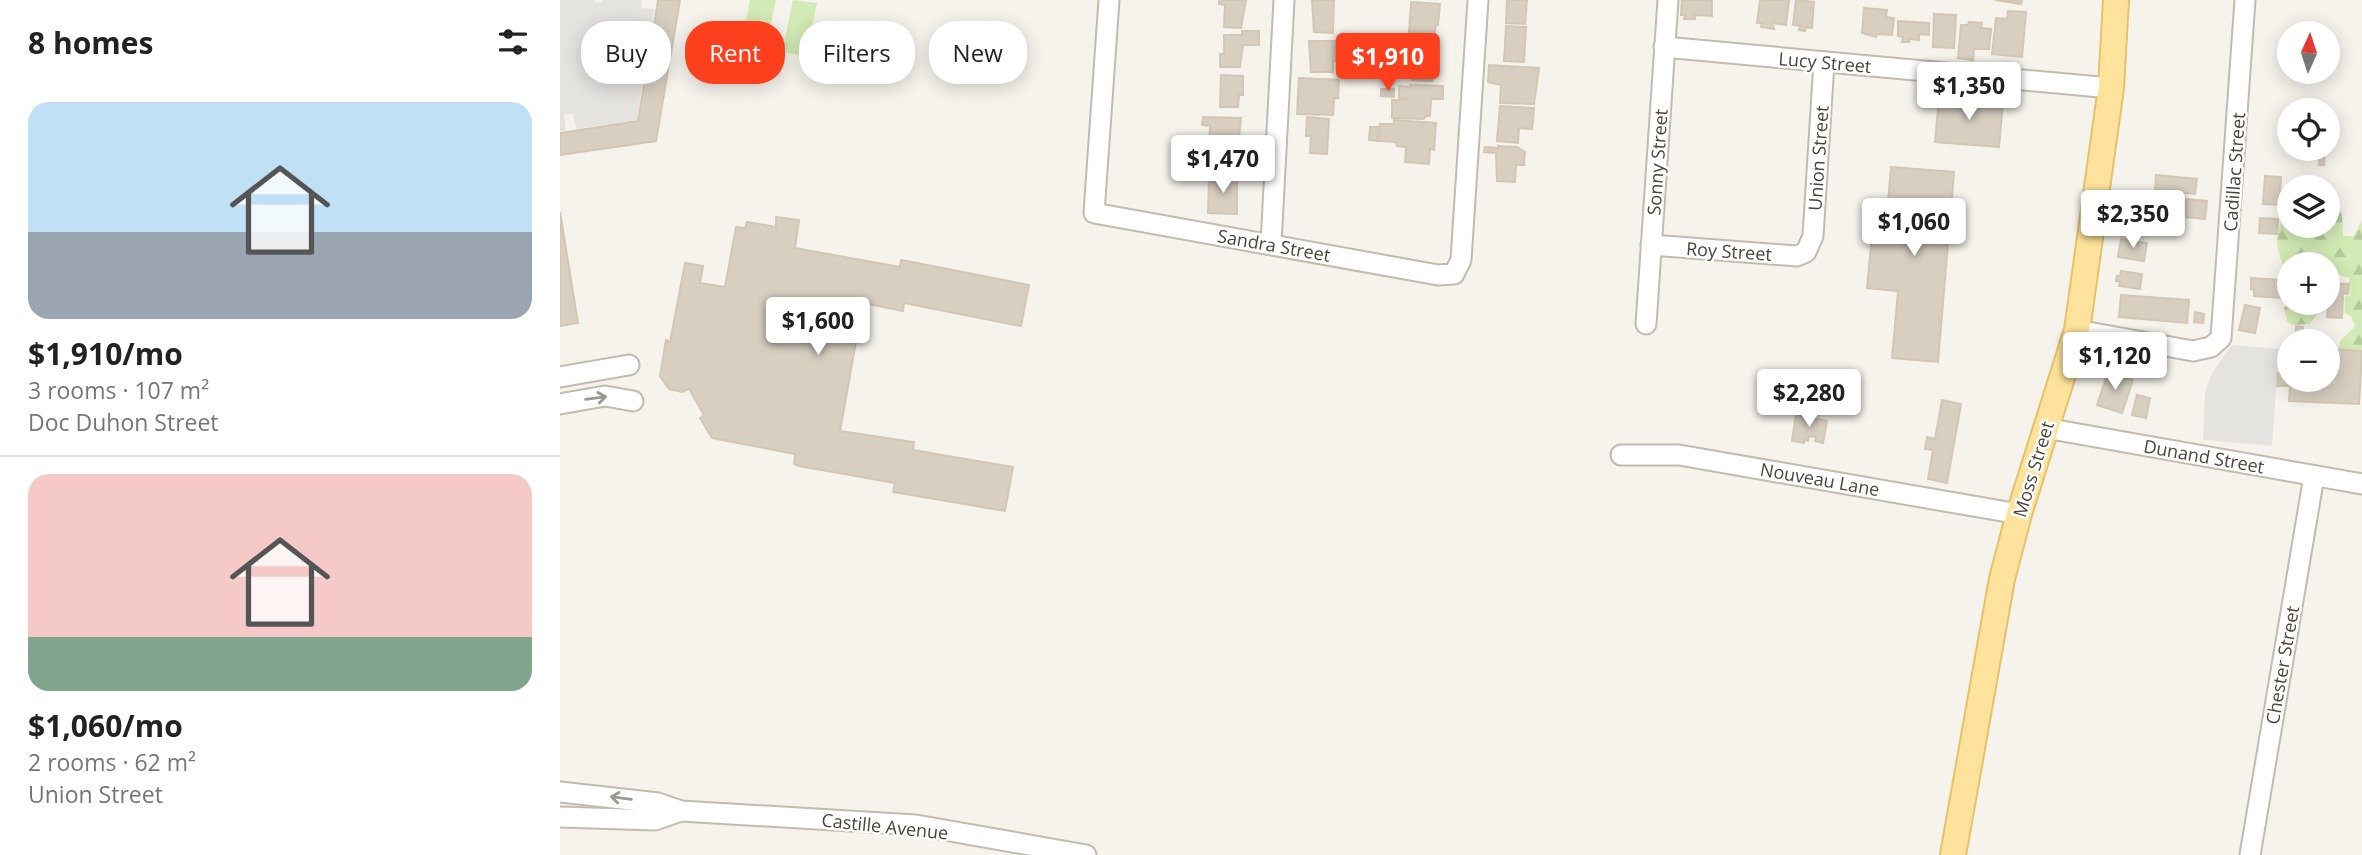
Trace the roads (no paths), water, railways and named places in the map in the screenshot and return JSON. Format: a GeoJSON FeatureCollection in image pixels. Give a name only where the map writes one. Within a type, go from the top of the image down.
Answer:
{"type":"FeatureCollection","features":[{"type":"Feature","properties":{"kind":"main road","name":"Moss Street"},"geometry":{"type":"LineString","coordinates":[[1952,855],[2002,579],[2019,514],[2077,330],[2111,88],[2116,0]]}},
{"type":"Feature","properties":{"kind":"street","name":"Sandra Street"},"geometry":{"type":"LineString","coordinates":[[1109,0],[1094,213],[1438,275],[1454,274],[1461,260],[1478,0]]}},
{"type":"Feature","properties":{"kind":"street"},"geometry":{"type":"LineString","coordinates":[[1271,244],[1284,0]]}},
{"type":"Feature","properties":{"kind":"street","name":"Sonny Street"},"geometry":{"type":"LineString","coordinates":[[1646,324],[1668,0]]}},
{"type":"Feature","properties":{"kind":"street","name":"Cadillac Street"},"geometry":{"type":"LineString","coordinates":[[2077,330],[2184,350],[2202,350],[2218,342],[2223,327],[2245,0]]}},
{"type":"Feature","properties":{"kind":"street","name":"Lucy Street"},"geometry":{"type":"LineString","coordinates":[[1664,47],[2111,88]]}},
{"type":"Feature","properties":{"kind":"street","name":"Union Street"},"geometry":{"type":"LineString","coordinates":[[1806,252],[1812,236],[1824,62]]}},
{"type":"Feature","properties":{"kind":"street","name":"Roy Street"},"geometry":{"type":"LineString","coordinates":[[1651,245],[1797,256],[1806,252]]}},
{"type":"Feature","properties":{"kind":"street"},"geometry":{"type":"LineString","coordinates":[[560,377],[629,365]]}},
{"type":"Feature","properties":{"kind":"street"},"geometry":{"type":"LineString","coordinates":[[560,404],[605,396],[633,401]]}},
{"type":"Feature","properties":{"kind":"street","name":"Dunand Street"},"geometry":{"type":"LineString","coordinates":[[2045,428],[2362,484]]}},
{"type":"Feature","properties":{"kind":"street","name":"Nouveau Lane"},"geometry":{"type":"LineString","coordinates":[[1621,455],[1679,454],[2019,514]]}},
{"type":"Feature","properties":{"kind":"street","name":"Chester Street"},"geometry":{"type":"LineString","coordinates":[[2250,855],[2314,476]]}},
{"type":"Feature","properties":{"kind":"street","name":"Castille Avenue"},"geometry":{"type":"LineString","coordinates":[[560,792],[657,803],[681,811],[916,825],[1086,855]]}},
{"type":"Feature","properties":{"kind":"street","name":"Castille Avenue"},"geometry":{"type":"LineString","coordinates":[[560,817],[655,820],[681,811]]}}]}
